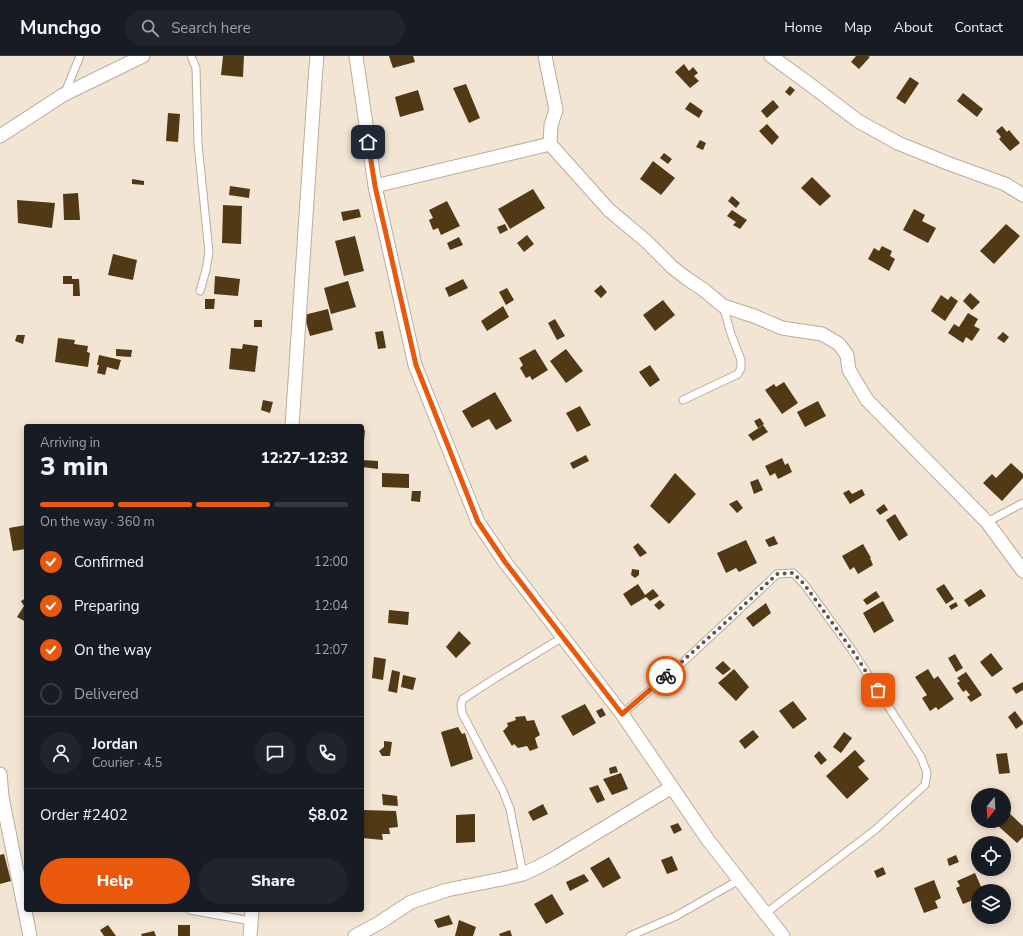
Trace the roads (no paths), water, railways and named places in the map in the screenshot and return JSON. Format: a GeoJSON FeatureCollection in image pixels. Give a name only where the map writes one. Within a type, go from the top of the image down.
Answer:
{"type":"FeatureCollection","features":[{"type":"Feature","properties":{"kind":"street"},"geometry":{"type":"LineString","coordinates":[[0,136],[64,95],[143,56]]}},
{"type":"Feature","properties":{"kind":"street"},"geometry":{"type":"LineString","coordinates":[[292,424],[317,56]]}},
{"type":"Feature","properties":{"kind":"street"},"geometry":{"type":"LineString","coordinates":[[356,56],[375,186],[416,365],[478,522],[505,562],[622,714],[708,840],[783,936]]}},
{"type":"Feature","properties":{"kind":"street"},"geometry":{"type":"LineString","coordinates":[[545,56],[556,110],[551,125],[550,144],[609,210],[646,241],[672,267],[723,306],[754,316],[782,328],[822,334],[839,344],[847,355],[849,370],[867,400],[987,522],[1023,572]]}},
{"type":"Feature","properties":{"kind":"street"},"geometry":{"type":"LineString","coordinates":[[771,56],[858,121],[898,143],[1005,184],[1023,195]]}},
{"type":"Feature","properties":{"kind":"street"},"geometry":{"type":"LineString","coordinates":[[375,186],[550,144]]}},
{"type":"Feature","properties":{"kind":"street"},"geometry":{"type":"LineString","coordinates":[[0,774],[2,797],[24,906]]}},
{"type":"Feature","properties":{"kind":"street"},"geometry":{"type":"LineString","coordinates":[[355,936],[379,923],[411,902],[447,890],[522,874],[538,867],[672,787]]}},
{"type":"Feature","properties":{"kind":"street"},"geometry":{"type":"LineString","coordinates":[[25,912],[30,936]]}},
{"type":"Feature","properties":{"kind":"street"},"geometry":{"type":"LineString","coordinates":[[250,936],[251,915]]}},
{"type":"Feature","properties":{"kind":"lane"},"geometry":{"type":"LineString","coordinates":[[64,95],[80,56]]}},
{"type":"Feature","properties":{"kind":"lane"},"geometry":{"type":"LineString","coordinates":[[191,56],[196,68],[198,144],[209,252],[200,291]]}},
{"type":"Feature","properties":{"kind":"lane"},"geometry":{"type":"LineString","coordinates":[[683,400],[738,374],[741,368],[741,360],[723,306]]}},
{"type":"Feature","properties":{"kind":"lane"},"geometry":{"type":"LineString","coordinates":[[987,522],[1023,502]]}},
{"type":"Feature","properties":{"kind":"lane"},"geometry":{"type":"LineString","coordinates":[[622,714],[681,664],[777,574],[793,573],[804,584],[852,650],[921,757],[927,773],[925,785],[875,830],[766,913]]}},
{"type":"Feature","properties":{"kind":"lane"},"geometry":{"type":"LineString","coordinates":[[522,874],[510,809],[503,792],[462,713],[461,704],[463,699],[563,637]]}},
{"type":"Feature","properties":{"kind":"lane"},"geometry":{"type":"LineString","coordinates":[[630,936],[676,916],[739,880]]}},
{"type":"Feature","properties":{"kind":"lane"},"geometry":{"type":"LineString","coordinates":[[214,912],[251,915]]}}]}
